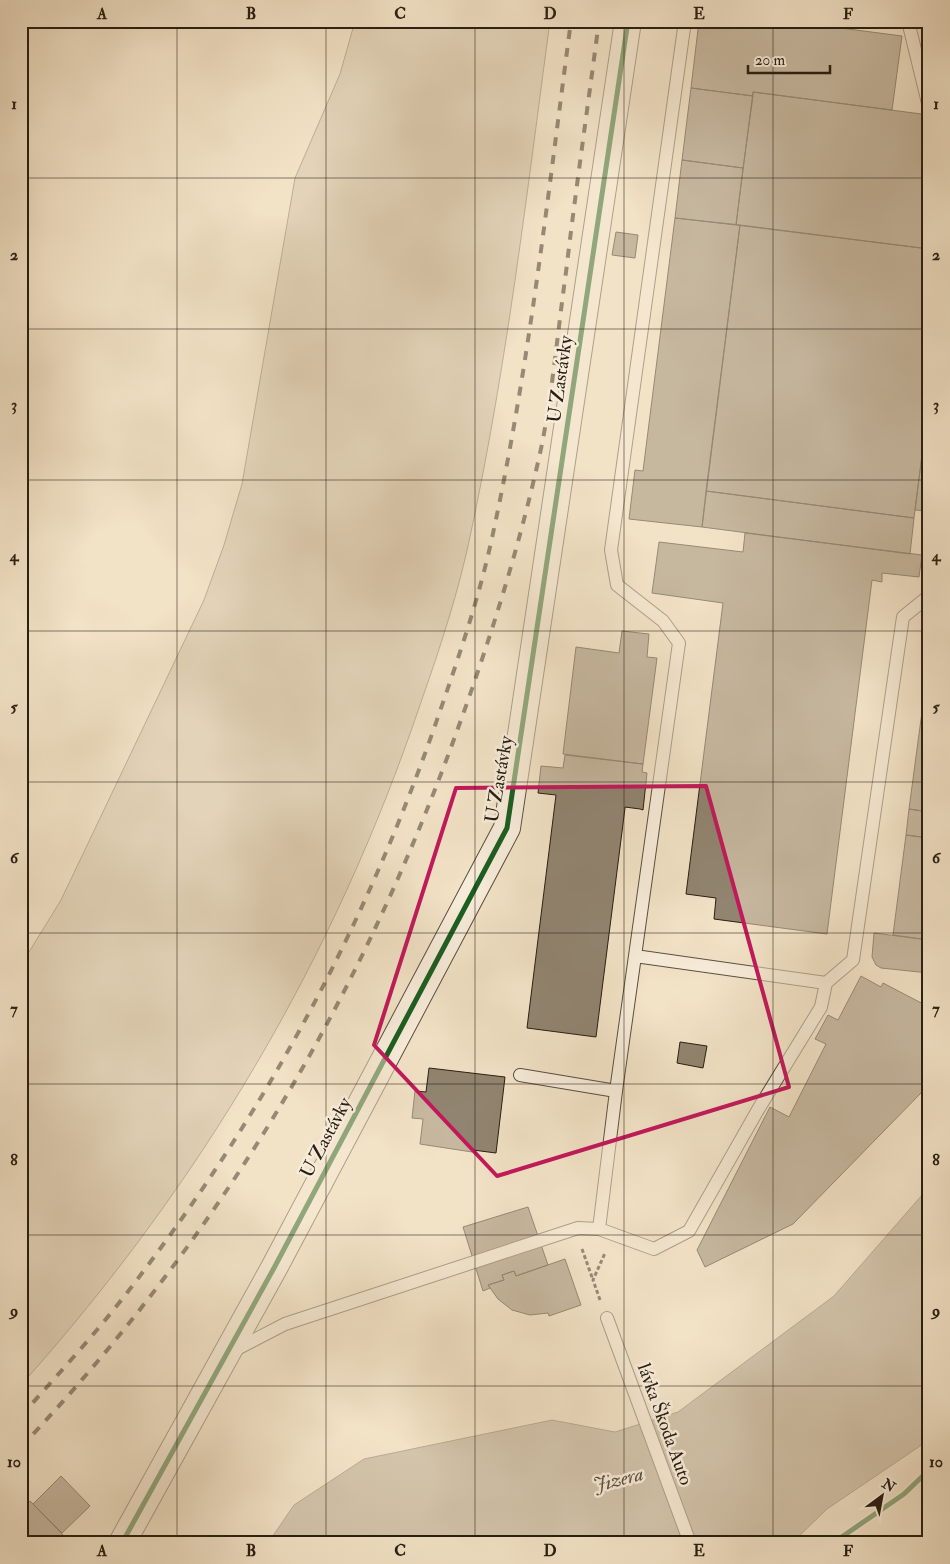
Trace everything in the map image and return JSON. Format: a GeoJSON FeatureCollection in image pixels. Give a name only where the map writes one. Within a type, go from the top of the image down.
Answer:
{"type":"FeatureCollection","features":[{"type":"Feature","properties":{"kind":"street","name":"U Zastávky"},"geometry":{"type":"LineString","coordinates":[[122,1543],[274,1268],[507,828],[628,21]]}},
{"type":"Feature","properties":{"kind":"lane"},"geometry":{"type":"LineString","coordinates":[[599,1229],[616,1090],[679,643],[663,621],[617,584],[610,550],[685,21]]}},
{"type":"Feature","properties":{"kind":"lane"},"geometry":{"type":"LineString","coordinates":[[908,21],[928,103]]}},
{"type":"Feature","properties":{"kind":"lane"},"geometry":{"type":"LineString","coordinates":[[224,1356],[285,1324],[578,1228],[599,1229],[654,1249],[689,1231],[759,1108],[821,1007],[826,983],[853,960],[903,617],[929,596]]}},
{"type":"Feature","properties":{"kind":"lane"},"geometry":{"type":"LineString","coordinates":[[635,956],[826,983]]}},
{"type":"Feature","properties":{"kind":"lane"},"geometry":{"type":"LineString","coordinates":[[520,1075],[616,1090]]}},
{"type":"Feature","properties":{"kind":"lane","name":"lávka Škoda Auto"},"geometry":{"type":"LineString","coordinates":[[607,1318],[690,1543]]}},
{"type":"Feature","properties":{"kind":"path"},"geometry":{"type":"LineString","coordinates":[[593,1280],[614,1234]]}},
{"type":"Feature","properties":{"kind":"path"},"geometry":{"type":"LineString","coordinates":[[581,1246],[607,1318]]}},
{"type":"Feature","properties":{"kind":"highlighted area"},"geometry":{"type":"Polygon","coordinates":[[[706,786],[789,1087],[497,1176],[374,1045],[456,788],[706,786]]]}},
{"type":"Feature","properties":{"kind":"shaded area"},"geometry":{"type":"Polygon","coordinates":[[[355,21],[550,21],[506,342],[484,469],[466,554],[455,598],[435,662],[386,799],[347,890],[303,979],[256,1065],[204,1148],[147,1230],[86,1308],[21,1385],[21,965],[61,900],[204,600],[224,545],[242,484],[295,178],[340,74],[355,21]]]}},
{"type":"Feature","properties":{"kind":"water","name":"Jizera"},"geometry":{"type":"Polygon","coordinates":[[[929,1187],[929,1440],[827,1509],[792,1543],[268,1543],[294,1505],[364,1459],[552,1420],[615,1432],[678,1412],[834,1296],[929,1187]]]}},
{"type":"Feature","properties":{"kind":"building"},"geometry":{"type":"Polygon","coordinates":[[[699,21],[787,21],[902,36],[892,110],[753,92],[753,96],[691,88],[699,21]]]}},
{"type":"Feature","properties":{"kind":"building"},"geometry":{"type":"Polygon","coordinates":[[[691,88],[753,96],[743,168],[682,160],[691,88]]]}},
{"type":"Feature","properties":{"kind":"building"},"geometry":{"type":"Polygon","coordinates":[[[753,92],[929,115],[929,249],[736,225],[753,92]]]}},
{"type":"Feature","properties":{"kind":"building"},"geometry":{"type":"Polygon","coordinates":[[[682,160],[743,168],[736,225],[675,218],[682,160]]]}},
{"type":"Feature","properties":{"kind":"building"},"geometry":{"type":"Polygon","coordinates":[[[675,218],[740,225],[702,527],[629,519],[635,470],[643,471],[675,218]]]}},
{"type":"Feature","properties":{"kind":"building"},"geometry":{"type":"Polygon","coordinates":[[[740,225],[929,249],[929,400],[914,518],[706,491],[740,225]]]}},
{"type":"Feature","properties":{"kind":"building"},"geometry":{"type":"Polygon","coordinates":[[[616,232],[638,235],[635,258],[612,255],[616,232]]]}},
{"type":"Feature","properties":{"kind":"building"},"geometry":{"type":"Polygon","coordinates":[[[929,400],[929,511],[915,510],[929,400]]]}},
{"type":"Feature","properties":{"kind":"building"},"geometry":{"type":"Polygon","coordinates":[[[706,491],[914,518],[910,554],[702,527],[706,491]]]}},
{"type":"Feature","properties":{"kind":"building"},"geometry":{"type":"Polygon","coordinates":[[[745,533],[922,555],[919,577],[882,573],[882,582],[872,580],[827,934],[714,919],[716,898],[686,894],[723,603],[652,593],[659,542],[743,552],[745,533]]]}},
{"type":"Feature","properties":{"kind":"building"},"geometry":{"type":"Polygon","coordinates":[[[622,631],[649,634],[647,657],[657,658],[643,764],[563,754],[576,647],[619,653],[622,631]]]}},
{"type":"Feature","properties":{"kind":"building"},"geometry":{"type":"Polygon","coordinates":[[[926,682],[929,683],[929,812],[909,809],[926,682]]]}},
{"type":"Feature","properties":{"kind":"building"},"geometry":{"type":"Polygon","coordinates":[[[565,755],[643,764],[642,772],[647,773],[643,810],[625,807],[596,1037],[527,1028],[556,795],[538,793],[541,766],[563,768],[565,755]]]}},
{"type":"Feature","properties":{"kind":"building"},"geometry":{"type":"Polygon","coordinates":[[[909,809],[929,812],[929,838],[906,835],[909,809]]]}},
{"type":"Feature","properties":{"kind":"building"},"geometry":{"type":"Polygon","coordinates":[[[906,835],[929,838],[929,940],[893,935],[906,835]]]}},
{"type":"Feature","properties":{"kind":"building"},"geometry":{"type":"Polygon","coordinates":[[[874,933],[929,940],[929,973],[881,968],[876,965],[872,957],[874,933]]]}},
{"type":"Feature","properties":{"kind":"building"},"geometry":{"type":"Polygon","coordinates":[[[861,976],[881,987],[883,983],[929,1007],[929,1078],[921,1093],[793,1224],[705,1267],[697,1250],[770,1107],[789,1117],[826,1044],[815,1039],[828,1015],[838,1020],[861,976]]]}},
{"type":"Feature","properties":{"kind":"building"},"geometry":{"type":"Polygon","coordinates":[[[680,1042],[707,1046],[703,1068],[677,1063],[680,1042]]]}},
{"type":"Feature","properties":{"kind":"building"},"geometry":{"type":"Polygon","coordinates":[[[429,1068],[505,1077],[496,1153],[473,1150],[472,1152],[420,1144],[423,1119],[412,1118],[415,1091],[426,1092],[429,1068]]]}},
{"type":"Feature","properties":{"kind":"building"},"geometry":{"type":"Polygon","coordinates":[[[528,1207],[548,1265],[516,1276],[514,1271],[502,1275],[504,1280],[488,1285],[490,1288],[483,1291],[463,1227],[528,1207]]]}},
{"type":"Feature","properties":{"kind":"building"},"geometry":{"type":"Polygon","coordinates":[[[565,1259],[581,1305],[549,1316],[548,1313],[530,1315],[512,1310],[498,1299],[488,1285],[504,1280],[502,1275],[514,1271],[516,1276],[565,1259]]]}},
{"type":"Feature","properties":{"kind":"building"},"geometry":{"type":"Polygon","coordinates":[[[61,1476],[90,1506],[62,1533],[33,1504],[61,1476]]]}},
{"type":"Feature","properties":{"kind":"building"},"geometry":{"type":"Polygon","coordinates":[[[30,1501],[67,1539],[63,1543],[21,1543],[21,1509],[30,1501]]]}},
{"type":"Feature","properties":{"kind":"railway"},"geometry":{"type":"LineString","coordinates":[[21,1416],[109,1316],[184,1215],[229,1149],[271,1080],[347,939],[411,791],[461,649],[475,605],[492,538],[517,410],[527,345],[571,21]]}},
{"type":"Feature","properties":{"kind":"railway"},"geometry":{"type":"LineString","coordinates":[[21,1447],[93,1367],[159,1285],[220,1200],[276,1112],[328,1022],[375,928],[418,831],[482,660],[515,553],[534,481],[546,423],[599,21]]}},
{"type":"Feature","properties":{"kind":"cycle path"},"geometry":{"type":"LineString","coordinates":[[122,1543],[274,1268],[507,828],[628,21]]}},
{"type":"Feature","properties":{"kind":"cycle path"},"geometry":{"type":"LineString","coordinates":[[833,1543],[904,1494],[929,1470]]}}]}
